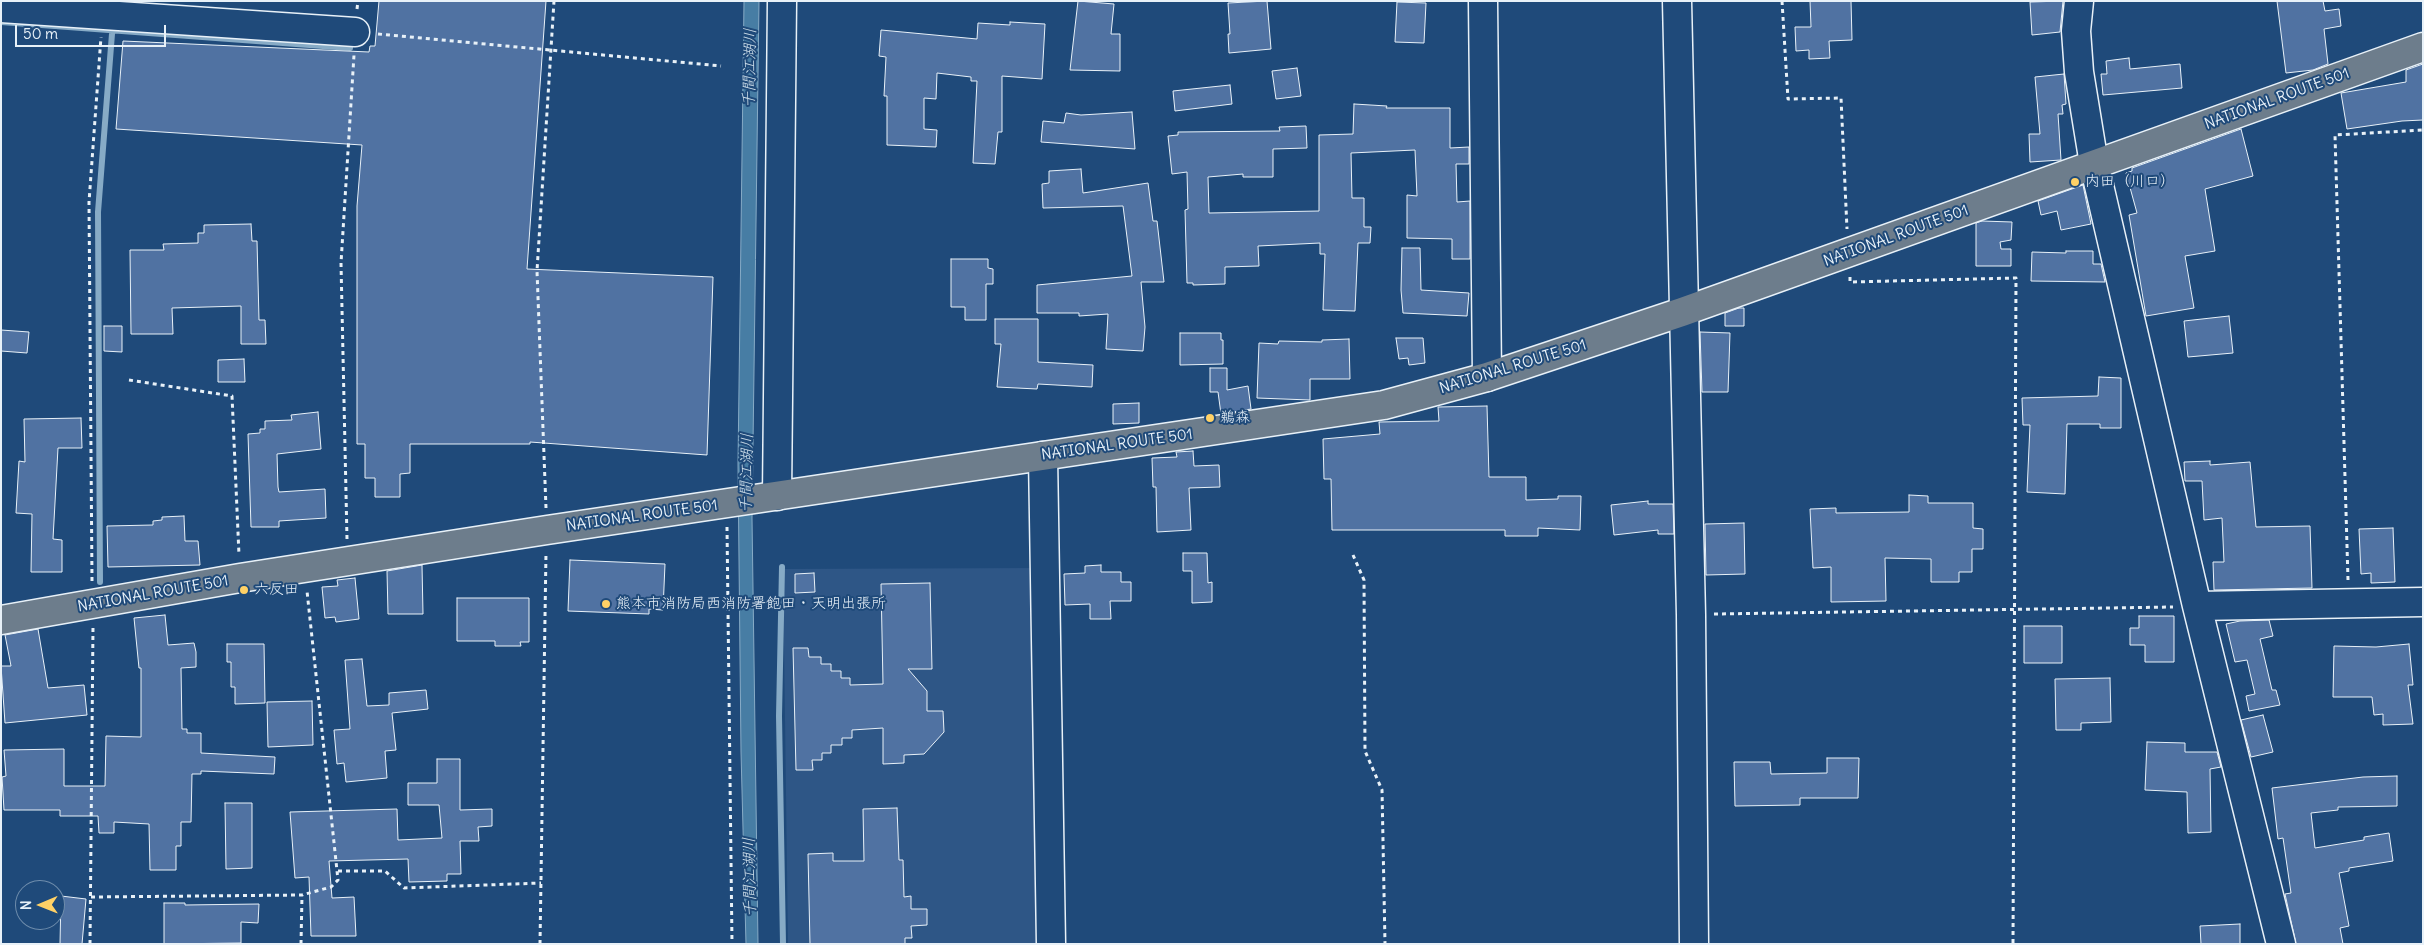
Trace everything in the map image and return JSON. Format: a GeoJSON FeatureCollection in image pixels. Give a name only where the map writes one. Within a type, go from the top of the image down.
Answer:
{"type":"FeatureCollection","features":[{"type":"Feature","properties":{"kind":"highway","name":"NATIONAL ROUTE 501"},"geometry":{"type":"LineString","coordinates":[[1,620],[240,578],[547,530],[1384,405],[1487,377],[1682,312],[2423,46]]}},
{"type":"Feature","properties":{"kind":"street"},"geometry":{"type":"LineString","coordinates":[[770,498],[782,1]]}},
{"type":"Feature","properties":{"kind":"street"},"geometry":{"type":"LineString","coordinates":[[1483,1],[1487,377]]}},
{"type":"Feature","properties":{"kind":"street"},"geometry":{"type":"LineString","coordinates":[[1677,1],[1682,312],[1691,615],[1694,944]]}},
{"type":"Feature","properties":{"kind":"street"},"geometry":{"type":"LineString","coordinates":[[2079,1],[2076,31],[2079,72],[2094,164],[2197,606],[2281,944]]}},
{"type":"Feature","properties":{"kind":"street"},"geometry":{"type":"LineString","coordinates":[[1,8],[103,8],[355,32]]}},
{"type":"Feature","properties":{"kind":"street"},"geometry":{"type":"LineString","coordinates":[[1042,456],[1051,944]]}},
{"type":"Feature","properties":{"kind":"street"},"geometry":{"type":"LineString","coordinates":[[2197,606],[2423,602]]}},
{"type":"Feature","properties":{"kind":"path"},"geometry":{"type":"LineString","coordinates":[[348,562],[341,263],[358,1]]}},
{"type":"Feature","properties":{"kind":"path"},"geometry":{"type":"LineString","coordinates":[[540,944],[547,530],[537,271],[554,1]]}},
{"type":"Feature","properties":{"kind":"path"},"geometry":{"type":"LineString","coordinates":[[1782,1],[1788,99],[1841,98],[1850,282],[2016,278],[2013,944]]}},
{"type":"Feature","properties":{"kind":"path"},"geometry":{"type":"LineString","coordinates":[[90,944],[93,604],[89,202],[103,8]]}},
{"type":"Feature","properties":{"kind":"path"},"geometry":{"type":"LineString","coordinates":[[355,32],[720,66]]}},
{"type":"Feature","properties":{"kind":"path"},"geometry":{"type":"LineString","coordinates":[[2348,603],[2335,135],[2423,130]]}},
{"type":"Feature","properties":{"kind":"path"},"geometry":{"type":"LineString","coordinates":[[129,380],[232,396],[240,578]]}},
{"type":"Feature","properties":{"kind":"path"},"geometry":{"type":"LineString","coordinates":[[730,504],[732,944]]}},
{"type":"Feature","properties":{"kind":"path"},"geometry":{"type":"LineString","coordinates":[[1353,556],[1364,580],[1365,751],[1382,790],[1385,944]]}},
{"type":"Feature","properties":{"kind":"path"},"geometry":{"type":"LineString","coordinates":[[91,897],[302,895],[332,887],[338,880],[305,568]]}},
{"type":"Feature","properties":{"kind":"path"},"geometry":{"type":"LineString","coordinates":[[1691,615],[2197,606]]}},
{"type":"Feature","properties":{"kind":"path"},"geometry":{"type":"LineString","coordinates":[[338,870],[386,871],[404,888],[541,883]]}},
{"type":"Feature","properties":{"kind":"path"},"geometry":{"type":"LineString","coordinates":[[300,944],[302,895]]}},
{"type":"Feature","properties":{"kind":"shaded area"},"geometry":{"type":"Polygon","coordinates":[[[1039,568],[1042,944],[788,944],[783,569],[1039,568]]]}},
{"type":"Feature","properties":{"kind":"water","name":"千間江湖川"},"geometry":{"type":"Polygon","coordinates":[[[744,1],[759,1],[752,518],[758,944],[746,944],[741,752],[738,464],[744,1]]]}},
{"type":"Feature","properties":{"kind":"building"},"geometry":{"type":"Polygon","coordinates":[[[379,1],[546,1],[527,269],[713,277],[707,455],[530,442],[530,444],[410,444],[410,473],[400,474],[400,497],[375,497],[375,478],[365,478],[365,444],[357,444],[357,206],[362,145],[116,129],[123,41],[369,52],[370,46],[375,46],[379,1]]]}},
{"type":"Feature","properties":{"kind":"building"},"geometry":{"type":"Polygon","coordinates":[[[1078,1],[1114,4],[1111,34],[1120,34],[1120,71],[1070,70],[1078,1]]]}},
{"type":"Feature","properties":{"kind":"building"},"geometry":{"type":"Polygon","coordinates":[[[1267,1],[1271,49],[1229,53],[1228,3],[1267,1]]]}},
{"type":"Feature","properties":{"kind":"building"},"geometry":{"type":"Polygon","coordinates":[[[1810,1],[1851,1],[1852,40],[1829,41],[1830,58],[1809,59],[1809,50],[1796,51],[1795,27],[1811,27],[1810,1]]]}},
{"type":"Feature","properties":{"kind":"building"},"geometry":{"type":"Polygon","coordinates":[[[2063,1],[2060,32],[2032,35],[2030,2],[2063,1]]]}},
{"type":"Feature","properties":{"kind":"building"},"geometry":{"type":"Polygon","coordinates":[[[2277,1],[2323,1],[2325,11],[2339,9],[2341,26],[2324,29],[2328,64],[2313,70],[2286,73],[2277,1]]]}},
{"type":"Feature","properties":{"kind":"building"},"geometry":{"type":"Polygon","coordinates":[[[1397,2],[1426,3],[1424,43],[1395,42],[1397,2]]]}},
{"type":"Feature","properties":{"kind":"building"},"geometry":{"type":"Polygon","coordinates":[[[1010,22],[1045,24],[1042,79],[1002,76],[1002,132],[998,132],[995,164],[973,163],[977,81],[971,81],[971,77],[937,73],[936,99],[924,98],[924,129],[937,130],[936,147],[887,145],[887,96],[884,96],[886,57],[879,56],[881,30],[977,39],[978,23],[1010,25],[1010,22]]]}},
{"type":"Feature","properties":{"kind":"building"},"geometry":{"type":"Polygon","coordinates":[[[2129,58],[2130,69],[2180,64],[2182,88],[2103,95],[2101,74],[2107,74],[2106,61],[2129,58]]]}},
{"type":"Feature","properties":{"kind":"building"},"geometry":{"type":"Polygon","coordinates":[[[2423,64],[2423,120],[2347,129],[2341,93],[2406,82],[2406,70],[2423,64]]]}},
{"type":"Feature","properties":{"kind":"building"},"geometry":{"type":"Polygon","coordinates":[[[1297,68],[1301,96],[1276,99],[1272,71],[1297,68]]]}},
{"type":"Feature","properties":{"kind":"building"},"geometry":{"type":"Polygon","coordinates":[[[2064,74],[2066,104],[2062,105],[2063,114],[2058,114],[2061,160],[2030,162],[2029,134],[2040,134],[2035,77],[2064,74]]]}},
{"type":"Feature","properties":{"kind":"building"},"geometry":{"type":"Polygon","coordinates":[[[1230,85],[1232,104],[1175,111],[1173,91],[1230,85]]]}},
{"type":"Feature","properties":{"kind":"building"},"geometry":{"type":"Polygon","coordinates":[[[1354,104],[1387,106],[1386,108],[1450,108],[1450,148],[1469,147],[1469,164],[1456,164],[1457,202],[1470,201],[1470,259],[1452,259],[1452,239],[1407,238],[1407,195],[1417,196],[1415,150],[1351,153],[1352,198],[1364,198],[1364,227],[1371,227],[1370,243],[1358,243],[1355,311],[1323,310],[1325,254],[1320,254],[1320,243],[1258,246],[1259,266],[1225,267],[1225,284],[1193,285],[1193,283],[1187,283],[1185,210],[1188,209],[1187,172],[1172,174],[1168,136],[1178,135],[1178,132],[1280,131],[1279,127],[1306,126],[1307,148],[1273,149],[1273,177],[1243,177],[1243,174],[1208,177],[1209,213],[1319,211],[1319,135],[1353,134],[1354,104]]]}},
{"type":"Feature","properties":{"kind":"building"},"geometry":{"type":"Polygon","coordinates":[[[1132,112],[1135,149],[1041,142],[1043,121],[1064,123],[1066,113],[1081,115],[1132,112]]]}},
{"type":"Feature","properties":{"kind":"building"},"geometry":{"type":"Polygon","coordinates":[[[2241,129],[2253,176],[2205,189],[2215,251],[2185,256],[2194,308],[2146,316],[2129,215],[2137,213],[2126,173],[2132,171],[2132,168],[2241,129]]]}},
{"type":"Feature","properties":{"kind":"building"},"geometry":{"type":"Polygon","coordinates":[[[1081,169],[1083,193],[1148,183],[1153,221],[1157,221],[1164,282],[1141,282],[1145,327],[1143,351],[1106,349],[1108,314],[1079,316],[1079,313],[1037,313],[1037,285],[1132,276],[1123,206],[1043,208],[1042,184],[1049,183],[1049,171],[1081,169]]]}},
{"type":"Feature","properties":{"kind":"building"},"geometry":{"type":"Polygon","coordinates":[[[2083,185],[2091,224],[2061,230],[2057,211],[2041,215],[2038,201],[2083,185]]]}},
{"type":"Feature","properties":{"kind":"building"},"geometry":{"type":"Polygon","coordinates":[[[1982,221],[2012,222],[2011,240],[2000,242],[2001,249],[2011,249],[2011,266],[1976,266],[1976,223],[1982,221]]]}},
{"type":"Feature","properties":{"kind":"building"},"geometry":{"type":"Polygon","coordinates":[[[251,224],[252,241],[257,241],[259,320],[265,320],[266,344],[241,344],[241,306],[172,308],[173,334],[131,334],[130,250],[164,250],[163,244],[198,243],[198,233],[204,233],[204,225],[251,224]]]}},
{"type":"Feature","properties":{"kind":"building"},"geometry":{"type":"Polygon","coordinates":[[[1402,248],[1420,248],[1421,290],[1469,293],[1467,316],[1403,313],[1401,290],[1402,248]]]}},
{"type":"Feature","properties":{"kind":"building"},"geometry":{"type":"Polygon","coordinates":[[[2066,251],[2093,251],[2093,264],[2101,264],[2105,282],[2031,281],[2032,252],[2066,253],[2066,251]]]}},
{"type":"Feature","properties":{"kind":"building"},"geometry":{"type":"Polygon","coordinates":[[[951,259],[988,259],[988,268],[993,269],[993,284],[986,284],[986,320],[965,320],[965,307],[951,307],[951,259]]]}},
{"type":"Feature","properties":{"kind":"building"},"geometry":{"type":"Polygon","coordinates":[[[1744,308],[1744,326],[1725,326],[1725,313],[1744,308]]]}},
{"type":"Feature","properties":{"kind":"building"},"geometry":{"type":"Polygon","coordinates":[[[2229,316],[2233,353],[2188,357],[2184,321],[2229,316]]]}},
{"type":"Feature","properties":{"kind":"building"},"geometry":{"type":"Polygon","coordinates":[[[995,319],[1038,319],[1038,362],[1093,365],[1092,387],[1038,384],[1037,389],[997,387],[1001,344],[995,344],[995,319]]]}},
{"type":"Feature","properties":{"kind":"building"},"geometry":{"type":"Polygon","coordinates":[[[104,326],[122,326],[122,352],[104,351],[104,326]]]}},
{"type":"Feature","properties":{"kind":"building"},"geometry":{"type":"Polygon","coordinates":[[[1,330],[29,332],[27,353],[1,351],[1,330]]]}},
{"type":"Feature","properties":{"kind":"building"},"geometry":{"type":"Polygon","coordinates":[[[1700,332],[1730,333],[1728,392],[1702,392],[1700,332]]]}},
{"type":"Feature","properties":{"kind":"building"},"geometry":{"type":"Polygon","coordinates":[[[1180,333],[1221,333],[1221,340],[1223,340],[1223,364],[1180,365],[1180,333]]]}},
{"type":"Feature","properties":{"kind":"building"},"geometry":{"type":"Polygon","coordinates":[[[1396,338],[1423,338],[1425,363],[1409,365],[1408,358],[1399,359],[1396,338]]]}},
{"type":"Feature","properties":{"kind":"building"},"geometry":{"type":"Polygon","coordinates":[[[1349,339],[1350,379],[1310,379],[1310,400],[1257,398],[1259,343],[1278,344],[1279,341],[1322,342],[1322,340],[1349,339]]]}},
{"type":"Feature","properties":{"kind":"building"},"geometry":{"type":"Polygon","coordinates":[[[244,359],[245,382],[218,382],[218,360],[244,359]]]}},
{"type":"Feature","properties":{"kind":"building"},"geometry":{"type":"Polygon","coordinates":[[[1210,368],[1227,368],[1227,390],[1248,386],[1251,409],[1221,414],[1218,392],[1210,392],[1210,368]]]}},
{"type":"Feature","properties":{"kind":"building"},"geometry":{"type":"Polygon","coordinates":[[[2099,377],[2121,378],[2121,428],[2100,428],[2100,424],[2067,424],[2065,494],[2027,492],[2030,425],[2023,425],[2022,398],[2098,396],[2099,377]]]}},
{"type":"Feature","properties":{"kind":"building"},"geometry":{"type":"Polygon","coordinates":[[[1139,403],[1139,423],[1113,424],[1113,404],[1139,403]]]}},
{"type":"Feature","properties":{"kind":"building"},"geometry":{"type":"Polygon","coordinates":[[[1487,406],[1489,477],[1526,477],[1526,500],[1558,499],[1558,496],[1581,496],[1580,530],[1538,528],[1538,536],[1505,536],[1505,530],[1332,530],[1331,479],[1324,479],[1323,439],[1380,434],[1379,422],[1439,421],[1438,407],[1487,406]]]}},
{"type":"Feature","properties":{"kind":"building"},"geometry":{"type":"Polygon","coordinates":[[[318,412],[321,449],[277,454],[278,487],[279,492],[325,489],[326,518],[279,521],[279,527],[251,527],[248,434],[260,433],[260,429],[265,429],[265,421],[292,420],[291,415],[318,412]]]}},
{"type":"Feature","properties":{"kind":"building"},"geometry":{"type":"Polygon","coordinates":[[[81,418],[82,448],[58,448],[53,539],[62,540],[62,572],[31,572],[32,514],[16,513],[19,461],[25,462],[24,419],[81,418]]]}},
{"type":"Feature","properties":{"kind":"building"},"geometry":{"type":"Polygon","coordinates":[[[1193,451],[1194,466],[1219,465],[1220,487],[1189,488],[1191,530],[1157,532],[1156,487],[1153,487],[1152,458],[1177,457],[1176,452],[1193,451]]]}},
{"type":"Feature","properties":{"kind":"building"},"geometry":{"type":"Polygon","coordinates":[[[2210,461],[2210,465],[2250,462],[2256,527],[2310,526],[2312,588],[2214,590],[2213,562],[2224,562],[2222,518],[2204,520],[2202,481],[2185,481],[2184,462],[2210,461]]]}},
{"type":"Feature","properties":{"kind":"building"},"geometry":{"type":"Polygon","coordinates":[[[1909,495],[1928,496],[1928,503],[1973,503],[1973,528],[1983,529],[1983,549],[1972,549],[1972,572],[1959,572],[1959,582],[1931,582],[1931,559],[1885,558],[1886,601],[1831,602],[1831,567],[1813,568],[1810,509],[1836,508],[1836,513],[1909,512],[1909,495]]]}},
{"type":"Feature","properties":{"kind":"building"},"geometry":{"type":"Polygon","coordinates":[[[1648,501],[1648,504],[1673,504],[1674,534],[1658,534],[1658,530],[1614,535],[1611,505],[1648,501]]]}},
{"type":"Feature","properties":{"kind":"building"},"geometry":{"type":"Polygon","coordinates":[[[184,516],[185,541],[198,541],[200,565],[108,567],[107,526],[153,525],[153,521],[162,520],[162,517],[184,516]]]}},
{"type":"Feature","properties":{"kind":"building"},"geometry":{"type":"Polygon","coordinates":[[[1744,523],[1745,574],[1706,575],[1705,524],[1744,523]]]}},
{"type":"Feature","properties":{"kind":"building"},"geometry":{"type":"Polygon","coordinates":[[[2393,528],[2395,582],[2371,583],[2371,573],[2361,574],[2359,529],[2393,528]]]}},
{"type":"Feature","properties":{"kind":"building"},"geometry":{"type":"Polygon","coordinates":[[[1183,553],[1207,553],[1208,583],[1212,582],[1212,602],[1192,603],[1192,571],[1183,571],[1183,553]]]}},
{"type":"Feature","properties":{"kind":"building"},"geometry":{"type":"Polygon","coordinates":[[[570,560],[665,564],[663,610],[649,609],[649,614],[568,611],[570,560]]]}},
{"type":"Feature","properties":{"kind":"building"},"geometry":{"type":"Polygon","coordinates":[[[422,565],[423,614],[388,614],[387,571],[422,565]]]}},
{"type":"Feature","properties":{"kind":"building"},"geometry":{"type":"Polygon","coordinates":[[[1101,565],[1101,572],[1121,572],[1121,582],[1131,582],[1131,601],[1110,601],[1111,619],[1090,619],[1090,604],[1065,605],[1064,574],[1085,573],[1085,566],[1101,565]]]}},
{"type":"Feature","properties":{"kind":"building"},"geometry":{"type":"Polygon","coordinates":[[[814,573],[815,592],[795,593],[795,574],[814,573]]]}},
{"type":"Feature","properties":{"kind":"building"},"geometry":{"type":"Polygon","coordinates":[[[355,578],[359,619],[336,622],[335,617],[325,618],[322,587],[338,586],[337,580],[355,578]]]}},
{"type":"Feature","properties":{"kind":"building"},"geometry":{"type":"Polygon","coordinates":[[[930,583],[932,669],[908,669],[927,691],[927,711],[943,711],[944,732],[924,754],[904,755],[904,763],[883,764],[883,728],[852,730],[852,738],[842,738],[842,745],[831,745],[831,753],[822,753],[822,760],[812,760],[813,770],[796,770],[793,648],[808,648],[809,657],[821,657],[821,664],[831,664],[831,671],[841,671],[841,678],[850,678],[850,685],[883,684],[881,584],[930,583]]]}},
{"type":"Feature","properties":{"kind":"building"},"geometry":{"type":"Polygon","coordinates":[[[457,598],[529,598],[529,642],[520,642],[521,646],[495,646],[495,641],[457,641],[457,598]]]}},
{"type":"Feature","properties":{"kind":"building"},"geometry":{"type":"Polygon","coordinates":[[[165,615],[168,645],[194,643],[196,652],[196,667],[181,668],[182,729],[187,729],[187,733],[201,733],[201,753],[275,757],[274,774],[201,771],[201,774],[192,774],[191,822],[181,822],[181,846],[176,846],[176,870],[150,870],[149,824],[114,822],[114,833],[99,833],[98,816],[60,816],[60,810],[4,810],[2,777],[6,776],[4,750],[64,749],[64,786],[105,786],[106,736],[141,737],[141,668],[139,668],[134,618],[165,615]]]}},
{"type":"Feature","properties":{"kind":"building"},"geometry":{"type":"Polygon","coordinates":[[[2139,616],[2174,616],[2174,662],[2145,662],[2145,645],[2130,645],[2130,628],[2139,628],[2139,616]]]}},
{"type":"Feature","properties":{"kind":"building"},"geometry":{"type":"Polygon","coordinates":[[[2269,620],[2273,636],[2260,639],[2272,690],[2276,690],[2280,705],[2249,711],[2246,696],[2255,694],[2247,660],[2235,662],[2226,624],[2240,621],[2269,620]]]}},
{"type":"Feature","properties":{"kind":"building"},"geometry":{"type":"Polygon","coordinates":[[[2024,626],[2062,626],[2062,663],[2024,663],[2024,626]]]}},
{"type":"Feature","properties":{"kind":"building"},"geometry":{"type":"Polygon","coordinates":[[[38,629],[48,688],[84,685],[87,715],[5,723],[1,666],[11,666],[5,635],[38,629]]]}},
{"type":"Feature","properties":{"kind":"building"},"geometry":{"type":"Polygon","coordinates":[[[227,644],[264,644],[265,703],[235,704],[235,687],[231,687],[231,662],[227,662],[227,644]]]}},
{"type":"Feature","properties":{"kind":"building"},"geometry":{"type":"Polygon","coordinates":[[[2409,644],[2413,685],[2408,685],[2413,724],[2383,725],[2383,714],[2374,715],[2372,697],[2333,697],[2334,646],[2376,647],[2409,644]]]}},
{"type":"Feature","properties":{"kind":"building"},"geometry":{"type":"Polygon","coordinates":[[[362,659],[367,706],[389,705],[389,693],[426,690],[428,709],[392,713],[396,750],[385,751],[387,778],[346,782],[344,763],[337,764],[334,730],[350,729],[345,660],[362,659]]]}},
{"type":"Feature","properties":{"kind":"building"},"geometry":{"type":"Polygon","coordinates":[[[2110,678],[2111,722],[2081,723],[2081,730],[2056,730],[2055,679],[2110,678]]]}},
{"type":"Feature","properties":{"kind":"building"},"geometry":{"type":"Polygon","coordinates":[[[312,701],[313,745],[268,747],[267,702],[312,701]]]}},
{"type":"Feature","properties":{"kind":"building"},"geometry":{"type":"Polygon","coordinates":[[[2263,715],[2273,752],[2251,757],[2241,720],[2263,715]]]}},
{"type":"Feature","properties":{"kind":"building"},"geometry":{"type":"Polygon","coordinates":[[[2147,742],[2185,743],[2185,752],[2217,752],[2221,767],[2210,769],[2211,832],[2188,833],[2187,792],[2145,790],[2147,742]]]}},
{"type":"Feature","properties":{"kind":"building"},"geometry":{"type":"Polygon","coordinates":[[[1827,758],[1859,758],[1858,798],[1800,798],[1800,805],[1735,806],[1734,762],[1770,762],[1771,774],[1827,773],[1827,758]]]}},
{"type":"Feature","properties":{"kind":"building"},"geometry":{"type":"Polygon","coordinates":[[[437,759],[460,759],[460,810],[492,809],[492,826],[478,827],[479,841],[460,841],[461,874],[447,874],[447,881],[409,882],[408,859],[329,861],[332,898],[354,897],[356,936],[311,936],[309,877],[295,878],[290,812],[397,809],[398,840],[442,838],[439,805],[408,805],[408,783],[437,783],[437,759]]]}},
{"type":"Feature","properties":{"kind":"building"},"geometry":{"type":"Polygon","coordinates":[[[2397,776],[2397,806],[2338,807],[2338,810],[2311,813],[2315,848],[2364,840],[2364,837],[2389,833],[2393,861],[2349,868],[2349,871],[2339,873],[2349,926],[2340,928],[2343,944],[2296,944],[2285,894],[2291,893],[2283,838],[2278,839],[2272,788],[2363,777],[2397,776]]]}},
{"type":"Feature","properties":{"kind":"building"},"geometry":{"type":"Polygon","coordinates":[[[225,803],[252,803],[252,868],[226,869],[225,803]]]}},
{"type":"Feature","properties":{"kind":"building"},"geometry":{"type":"Polygon","coordinates":[[[897,808],[899,860],[903,860],[904,897],[911,896],[911,909],[927,909],[927,925],[911,926],[912,938],[905,938],[905,944],[810,944],[808,854],[833,853],[833,861],[864,861],[863,809],[897,808]]]}},
{"type":"Feature","properties":{"kind":"building"},"geometry":{"type":"Polygon","coordinates":[[[65,896],[86,899],[82,944],[60,944],[60,930],[65,930],[65,896]]]}},
{"type":"Feature","properties":{"kind":"building"},"geometry":{"type":"Polygon","coordinates":[[[164,903],[185,903],[185,905],[259,904],[258,923],[241,922],[241,943],[164,944],[164,903]]]}},
{"type":"Feature","properties":{"kind":"building"},"geometry":{"type":"Polygon","coordinates":[[[2240,924],[2240,944],[2201,944],[2200,926],[2240,924]]]}},
{"type":"Feature","properties":{"kind":"waterway"},"geometry":{"type":"LineString","coordinates":[[100,582],[98,212],[113,21]]}},
{"type":"Feature","properties":{"kind":"waterway"},"geometry":{"type":"LineString","coordinates":[[1,22],[350,48]]}},
{"type":"Feature","properties":{"kind":"waterway"},"geometry":{"type":"LineString","coordinates":[[782,567],[779,716],[783,944]]}},
{"type":"Feature","properties":{"kind":"place","name":"内田（川口）"},"geometry":{"type":"Point","coordinates":[2075,182]}},
{"type":"Feature","properties":{"kind":"place","name":"鵜森"},"geometry":{"type":"Point","coordinates":[1210,418]}},
{"type":"Feature","properties":{"kind":"place","name":"六反田"},"geometry":{"type":"Point","coordinates":[244,590]}},
{"type":"Feature","properties":{"kind":"place","name":"熊本市消防局西消防署飽田・天明出張所"},"geometry":{"type":"Point","coordinates":[606,604]}}]}
